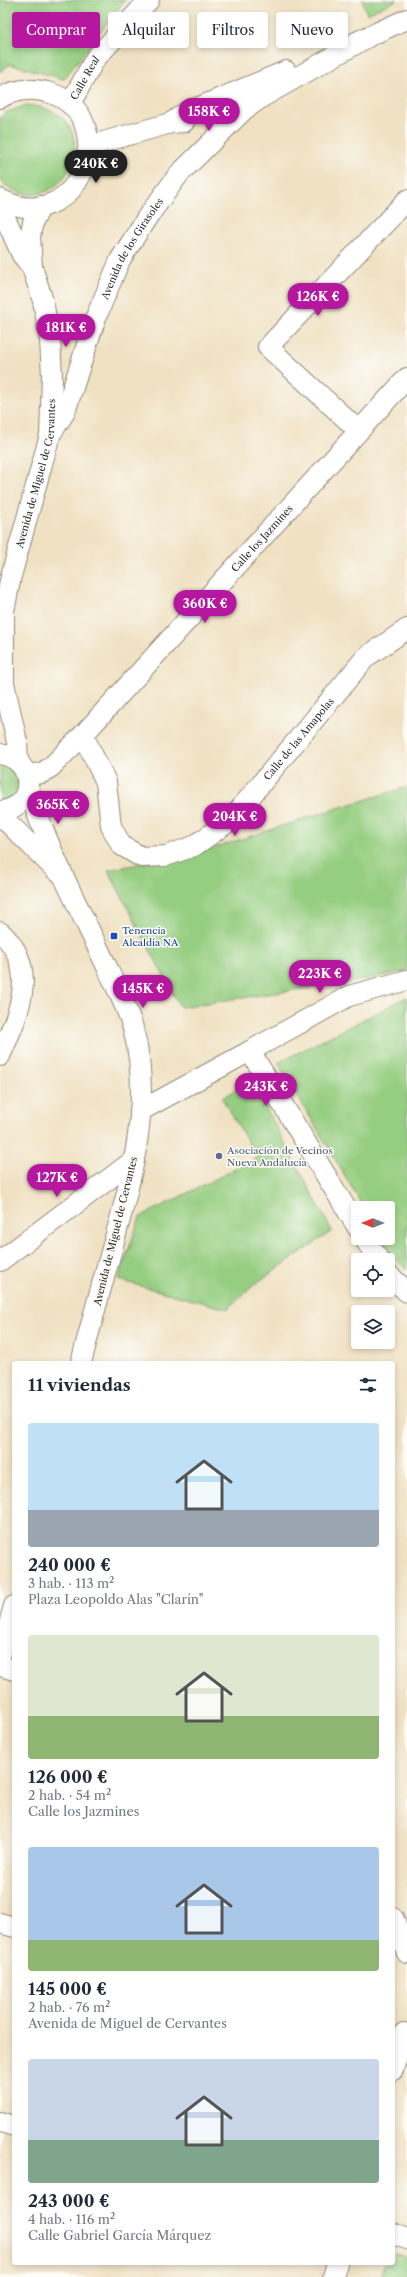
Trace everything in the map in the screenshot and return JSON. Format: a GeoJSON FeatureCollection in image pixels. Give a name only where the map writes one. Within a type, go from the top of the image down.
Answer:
{"type":"FeatureCollection","features":[{"type":"Feature","properties":{"kind":"street","name":"Calle Real"},"geometry":{"type":"LineString","coordinates":[[70,104],[95,59],[149,0]]}},
{"type":"Feature","properties":{"kind":"street","name":"Avenida de los Girasoles"},"geometry":{"type":"LineString","coordinates":[[171,123],[185,113],[368,37],[407,19]]}},
{"type":"Feature","properties":{"kind":"street","name":"Avenida de los Girasoles"},"geometry":{"type":"LineString","coordinates":[[50,435],[64,412],[96,317],[120,260],[146,219],[179,174],[245,109],[264,96],[368,37]]}},
{"type":"Feature","properties":{"kind":"street"},"geometry":{"type":"LineString","coordinates":[[0,98],[18,90],[36,90],[54,94],[70,104],[80,116],[86,130],[89,146],[87,162],[78,182],[71,191],[57,201],[41,206],[25,207],[10,204],[0,199]]}},
{"type":"Feature","properties":{"kind":"street","name":"Avenida de los Girasoles"},"geometry":{"type":"LineString","coordinates":[[89,146],[171,123],[186,122],[220,112],[245,109]]}},
{"type":"Feature","properties":{"kind":"street"},"geometry":{"type":"LineString","coordinates":[[358,430],[268,347],[407,200]]}},
{"type":"Feature","properties":{"kind":"street","name":"Avenida de Miguel de Cervantes"},"geometry":{"type":"LineString","coordinates":[[0,206],[22,255],[32,267]]}},
{"type":"Feature","properties":{"kind":"street","name":"Avenida de Miguel de Cervantes"},"geometry":{"type":"LineString","coordinates":[[0,700],[4,681],[4,611],[11,576],[50,435],[52,376],[50,340],[43,301],[32,267],[30,236],[33,222],[41,206]]}},
{"type":"Feature","properties":{"kind":"street","name":"Calle los Jazmines"},"geometry":{"type":"LineString","coordinates":[[18,769],[42,773],[51,768],[83,735],[358,430],[407,378]]}},
{"type":"Feature","properties":{"kind":"street","name":"Calle de las Amapolas"},"geometry":{"type":"LineString","coordinates":[[83,735],[106,782],[112,826],[120,845],[141,857],[166,856],[194,846],[231,820],[366,657],[407,629]]}},
{"type":"Feature","properties":{"kind":"street","name":"Avenida de Miguel de Cervantes"},"geometry":{"type":"LineString","coordinates":[[4,681],[17,742],[18,769],[62,875],[77,903],[134,1032],[142,1080],[139,1135],[126,1199],[82,1361]]}},
{"type":"Feature","properties":{"kind":"street"},"geometry":{"type":"LineString","coordinates":[[0,811],[14,807],[20,802],[18,769]]}},
{"type":"Feature","properties":{"kind":"street","name":"Avenida de Miguel de Cervantes"},"geometry":{"type":"LineString","coordinates":[[0,815],[41,857],[62,875]]}},
{"type":"Feature","properties":{"kind":"street"},"geometry":{"type":"LineString","coordinates":[[0,932],[15,951],[24,984],[18,1014],[0,1056]]}},
{"type":"Feature","properties":{"kind":"street"},"geometry":{"type":"LineString","coordinates":[[140,1110],[349,996],[407,980]]}},
{"type":"Feature","properties":{"kind":"street"},"geometry":{"type":"LineString","coordinates":[[250,1051],[351,1217]]}},
{"type":"Feature","properties":{"kind":"street"},"geometry":{"type":"LineString","coordinates":[[0,1261],[134,1160]]}},
{"type":"Feature","properties":{"kind":"street"},"geometry":{"type":"LineString","coordinates":[[395,1281],[407,1292]]}},
{"type":"Feature","properties":{"kind":"street"},"geometry":{"type":"LineString","coordinates":[[0,1657],[12,1613]]}},
{"type":"Feature","properties":{"kind":"street"},"geometry":{"type":"LineString","coordinates":[[0,1666],[12,1669]]}},
{"type":"Feature","properties":{"kind":"street"},"geometry":{"type":"LineString","coordinates":[[0,1923],[12,1926]]}},
{"type":"Feature","properties":{"kind":"street"},"geometry":{"type":"LineString","coordinates":[[395,1923],[407,1953]]}},
{"type":"Feature","properties":{"kind":"street"},"geometry":{"type":"LineString","coordinates":[[395,2061],[401,2033]]}},
{"type":"Feature","properties":{"kind":"street"},"geometry":{"type":"LineString","coordinates":[[0,2122],[12,2125]]}},
{"type":"Feature","properties":{"kind":"street"},"geometry":{"type":"LineString","coordinates":[[395,2235],[407,2238]]}},
{"type":"Feature","properties":{"kind":"street"},"geometry":{"type":"LineString","coordinates":[[333,2277],[336,2265]]}},
{"type":"Feature","properties":{"kind":"green space"},"geometry":{"type":"Polygon","coordinates":[[[0,0],[125,0],[116,12],[108,12],[108,22],[100,32],[100,12],[12,12],[12,48],[88,48],[64,79],[10,64],[0,72],[0,0]]]}},
{"type":"Feature","properties":{"kind":"green space"},"geometry":{"type":"Polygon","coordinates":[[[362,0],[397,0],[367,14],[362,0]]]}},
{"type":"Feature","properties":{"kind":"green space"},"geometry":{"type":"Polygon","coordinates":[[[26,105],[54,112],[70,127],[75,146],[71,166],[60,182],[43,193],[22,193],[0,181],[0,118],[5,113],[26,105]]]}},
{"type":"Feature","properties":{"kind":"green space"},"geometry":{"type":"Polygon","coordinates":[[[0,764],[13,769],[18,785],[17,790],[12,797],[0,801],[0,764]]]}},
{"type":"Feature","properties":{"kind":"green space"},"geometry":{"type":"Polygon","coordinates":[[[407,787],[407,971],[362,980],[180,1007],[108,870],[205,851],[407,787]]]}},
{"type":"Feature","properties":{"kind":"green space"},"geometry":{"type":"Polygon","coordinates":[[[407,997],[407,1270],[395,1259],[395,1253],[391,1253],[386,1245],[395,1245],[395,1201],[360,1201],[278,1063],[407,997]]]}},
{"type":"Feature","properties":{"kind":"green space"},"geometry":{"type":"Polygon","coordinates":[[[251,1080],[332,1231],[255,1284],[227,1309],[118,1280],[140,1217],[257,1158],[222,1098],[251,1080]]]}},
{"type":"Feature","properties":{"kind":"green space"},"geometry":{"type":"Polygon","coordinates":[[[395,2255],[407,2258],[407,2277],[380,2277],[383,2265],[395,2265],[395,2255]]]}},
{"type":"Feature","properties":{"kind":"place","name":"Tenencia Alcaldía NA"},"geometry":{"type":"Point","coordinates":[114,936]}},
{"type":"Feature","properties":{"kind":"place","name":"Asociación de Vecinos Nueva Andalucía"},"geometry":{"type":"Point","coordinates":[219,1156]}}]}
